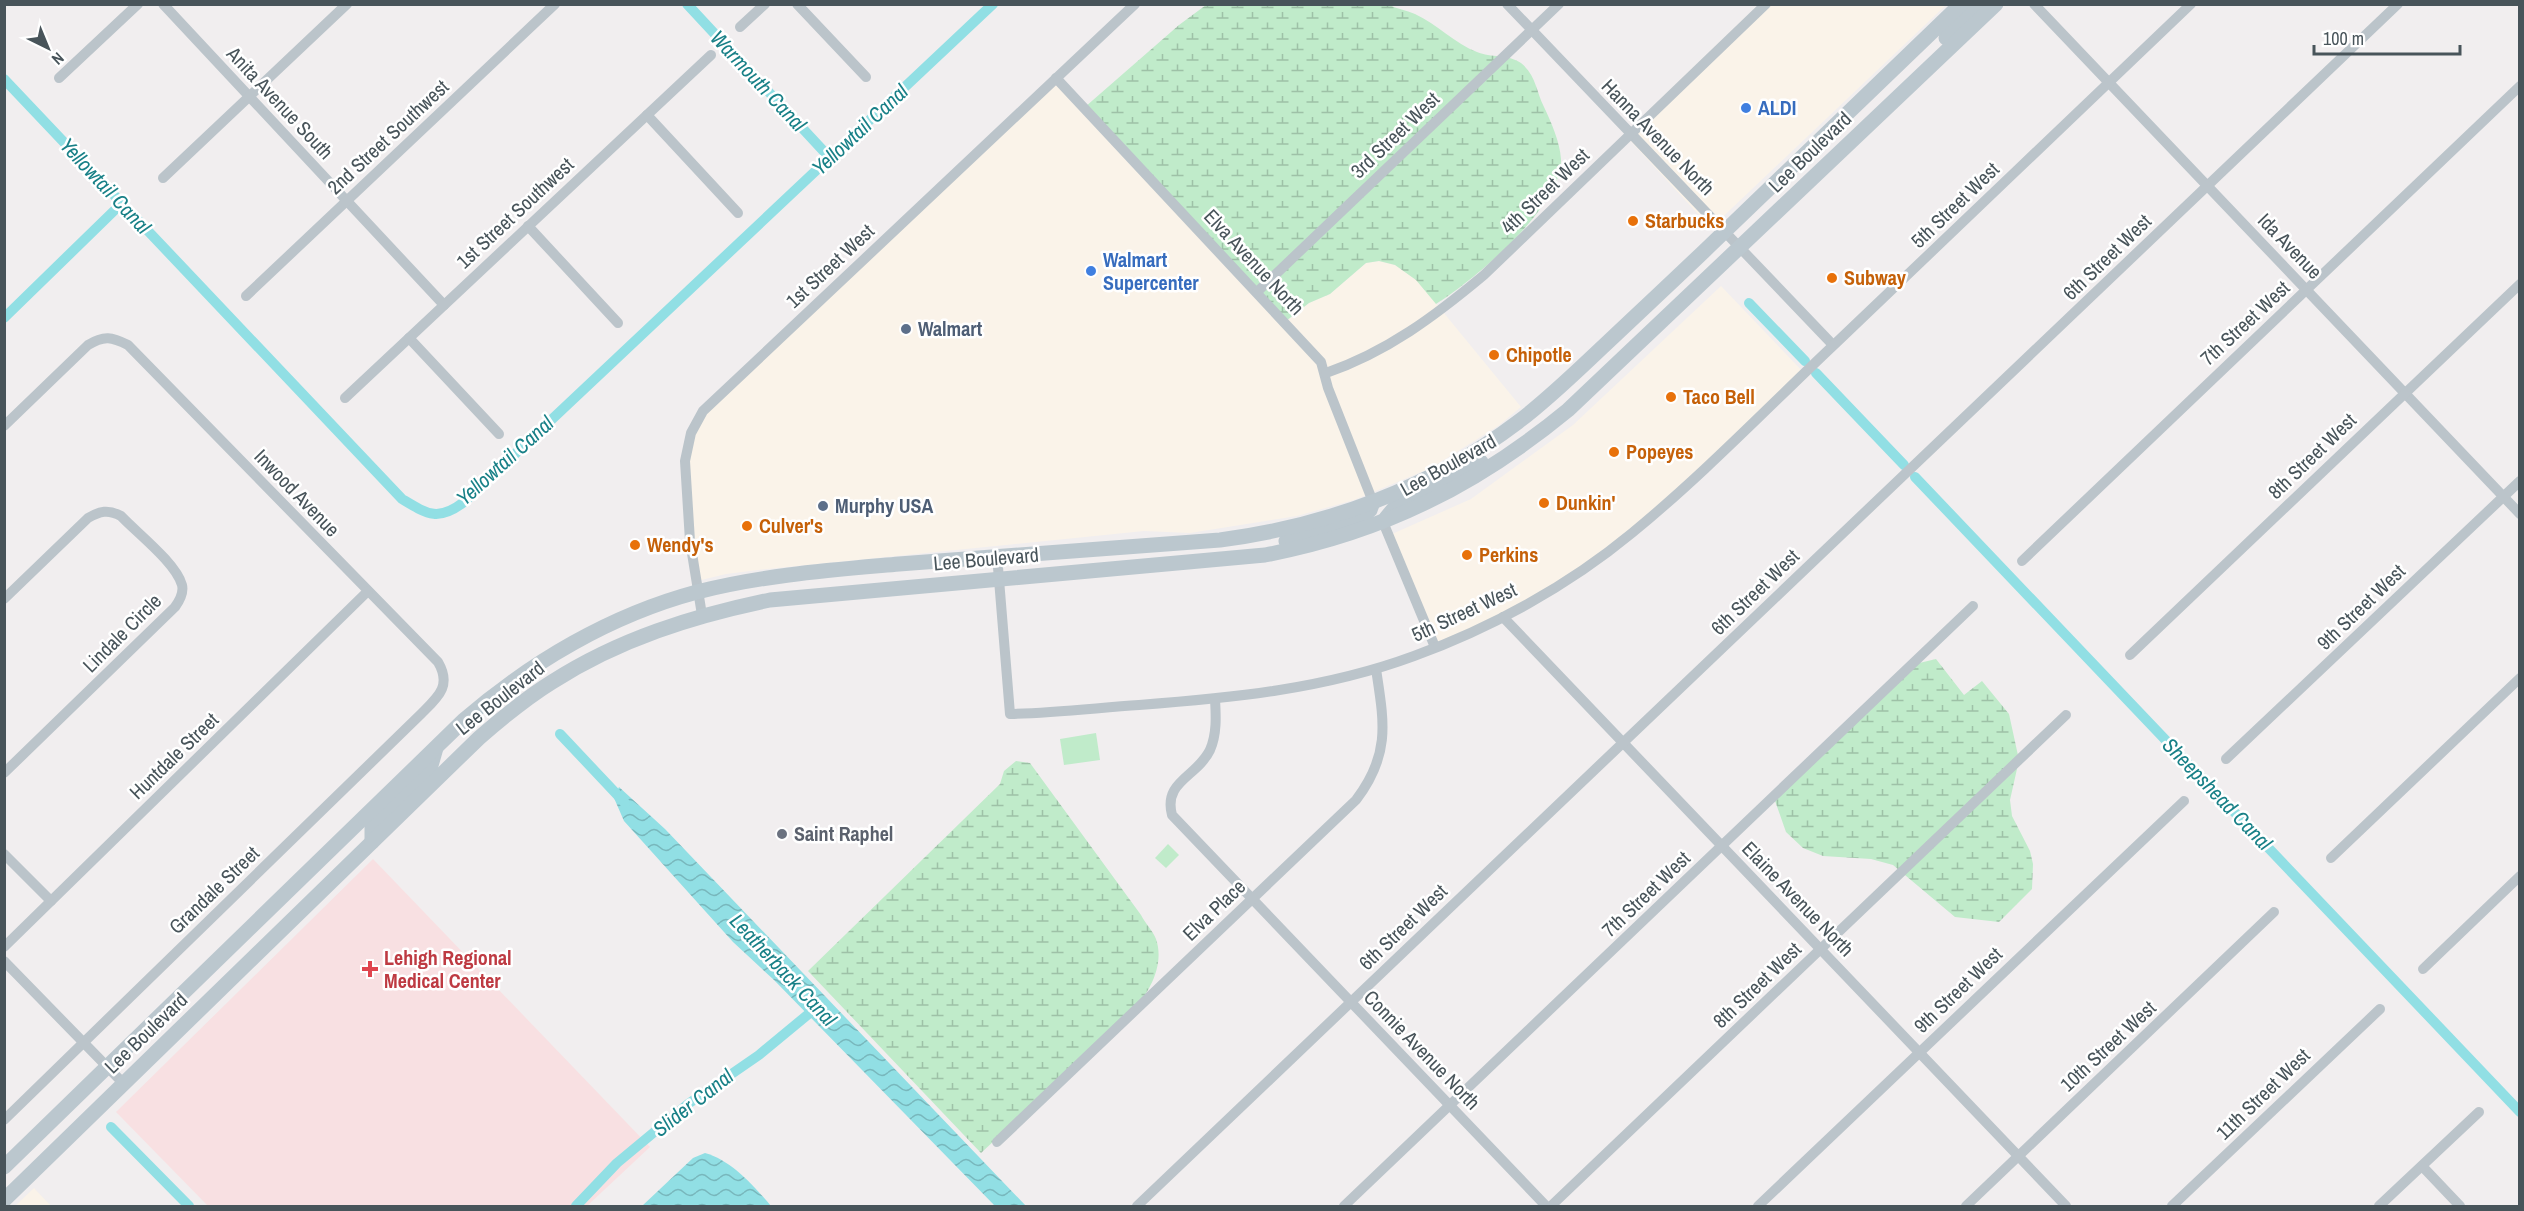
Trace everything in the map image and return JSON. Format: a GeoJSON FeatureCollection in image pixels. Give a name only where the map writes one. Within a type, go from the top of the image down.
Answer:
{"type":"FeatureCollection","features":[{"type":"Feature","properties":{"kind":"main road","name":"Lee Boulevard"},"geometry":{"type":"LineString","coordinates":[[4,1167],[437,745],[488,699],[548,658],[609,626],[697,592],[760,579],[997,555],[1241,537],[1318,521],[1373,502],[1455,463],[1527,415],[1724,232],[1961,4]]}},
{"type":"Feature","properties":{"kind":"main road"},"geometry":{"type":"LineString","coordinates":[[1905,90],[1909,74],[1980,4]]}},
{"type":"Feature","properties":{"kind":"main road","name":"Lee Boulevard"},"geometry":{"type":"LineString","coordinates":[[4,1200],[479,738],[513,709],[552,681],[625,643],[702,615],[779,598],[1265,555],[1296,549],[1383,522],[1429,502],[1466,483],[1539,434],[1568,410],[1996,4]]}},
{"type":"Feature","properties":{"kind":"main road"},"geometry":{"type":"LineString","coordinates":[[1383,522],[1396,506],[1465,471],[1518,438],[1527,415]]}},
{"type":"Feature","properties":{"kind":"main road"},"geometry":{"type":"LineString","coordinates":[[1202,561],[1212,555],[1291,540],[1362,518],[1370,510],[1373,502]]}},
{"type":"Feature","properties":{"kind":"main road"},"geometry":{"type":"LineString","coordinates":[[372,842],[372,825],[429,769],[437,745]]}},
{"type":"Feature","properties":{"kind":"street"},"geometry":{"type":"LineString","coordinates":[[59,78],[138,4]]}},
{"type":"Feature","properties":{"kind":"street","name":"Anita Avenue South"},"geometry":{"type":"LineString","coordinates":[[163,4],[444,304]]}},
{"type":"Feature","properties":{"kind":"street"},"geometry":{"type":"LineString","coordinates":[[162,178],[347,4]]}},
{"type":"Feature","properties":{"kind":"street","name":"2nd Street Southwest"},"geometry":{"type":"LineString","coordinates":[[246,296],[555,4]]}},
{"type":"Feature","properties":{"kind":"street"},"geometry":{"type":"LineString","coordinates":[[741,27],[765,4]]}},
{"type":"Feature","properties":{"kind":"street"},"geometry":{"type":"LineString","coordinates":[[797,4],[866,77]]}},
{"type":"Feature","properties":{"kind":"street","name":"1st Street West"},"geometry":{"type":"LineString","coordinates":[[702,615],[690,541],[685,461],[691,433],[703,411],[1135,4]]}},
{"type":"Feature","properties":{"kind":"street","name":"Hanna Avenue North"},"geometry":{"type":"LineString","coordinates":[[1508,4],[1833,345]]}},
{"type":"Feature","properties":{"kind":"street","name":"3rd Street West"},"geometry":{"type":"LineString","coordinates":[[1257,292],[1559,4]]}},
{"type":"Feature","properties":{"kind":"street","name":"4th Street West"},"geometry":{"type":"LineString","coordinates":[[1326,373],[1395,343],[1442,311],[1484,275],[1766,4]]}},
{"type":"Feature","properties":{"kind":"street","name":"Ida Avenue"},"geometry":{"type":"LineString","coordinates":[[2034,4],[2520,514]]}},
{"type":"Feature","properties":{"kind":"street","name":"5th Street West"},"geometry":{"type":"LineString","coordinates":[[997,555],[1010,714],[1215,699],[1281,690],[1376,669],[1435,647],[1503,617],[1553,588],[1630,535],[1713,461],[2191,4]]}},
{"type":"Feature","properties":{"kind":"street","name":"6th Street West"},"geometry":{"type":"LineString","coordinates":[[1137,1206],[2398,4]]}},
{"type":"Feature","properties":{"kind":"street","name":"1st Street Southwest"},"geometry":{"type":"LineString","coordinates":[[345,398],[711,55]]}},
{"type":"Feature","properties":{"kind":"street","name":"Elva Avenue North"},"geometry":{"type":"LineString","coordinates":[[1056,78],[1321,362],[1326,373],[1328,388],[1373,502]]}},
{"type":"Feature","properties":{"kind":"street","name":"7th Street West"},"geometry":{"type":"LineString","coordinates":[[2022,561],[2520,86]]}},
{"type":"Feature","properties":{"kind":"street"},"geometry":{"type":"LineString","coordinates":[[647,114],[738,213]]}},
{"type":"Feature","properties":{"kind":"street"},"geometry":{"type":"LineString","coordinates":[[528,226],[618,322]]}},
{"type":"Feature","properties":{"kind":"street","name":"8th Street West"},"geometry":{"type":"LineString","coordinates":[[2130,655],[2520,284]]}},
{"type":"Feature","properties":{"kind":"street","name":"Inwood Avenue"},"geometry":{"type":"LineString","coordinates":[[4,426],[88,345],[99,338],[112,337],[128,345],[438,662],[443,671],[445,683]]}},
{"type":"Feature","properties":{"kind":"street"},"geometry":{"type":"LineString","coordinates":[[409,338],[499,434]]}},
{"type":"Feature","properties":{"kind":"street","name":"9th Street West"},"geometry":{"type":"LineString","coordinates":[[2226,759],[2520,481]]}},
{"type":"Feature","properties":{"kind":"street","name":"Lindale Circle"},"geometry":{"type":"LineString","coordinates":[[4,599],[88,518],[99,512],[112,511],[121,516],[171,566],[182,586],[181,598],[175,607],[4,773]]}},
{"type":"Feature","properties":{"kind":"street"},"geometry":{"type":"LineString","coordinates":[[1383,522],[1435,647]]}},
{"type":"Feature","properties":{"kind":"street","name":"Huntdale Street"},"geometry":{"type":"LineString","coordinates":[[4,946],[368,591]]}},
{"type":"Feature","properties":{"kind":"street","name":"7th Street West"},"geometry":{"type":"LineString","coordinates":[[1344,1206],[1973,606]]}},
{"type":"Feature","properties":{"kind":"street","name":"Elaine Avenue North"},"geometry":{"type":"LineString","coordinates":[[1503,617],[2066,1206]]}},
{"type":"Feature","properties":{"kind":"street","name":"Elva Place"},"geometry":{"type":"LineString","coordinates":[[997,1142],[1347,809],[1373,774],[1382,753],[1384,728],[1376,669]]}},
{"type":"Feature","properties":{"kind":"street"},"geometry":{"type":"LineString","coordinates":[[2331,858],[2520,678]]}},
{"type":"Feature","properties":{"kind":"street","name":"Grandale Street"},"geometry":{"type":"LineString","coordinates":[[4,1120],[421,714],[438,696],[445,683]]}},
{"type":"Feature","properties":{"kind":"street","name":"Connie Avenue North"},"geometry":{"type":"LineString","coordinates":[[1215,699],[1214,740],[1209,753],[1199,766],[1173,791],[1169,802],[1172,815],[1546,1206]]}},
{"type":"Feature","properties":{"kind":"street","name":"8th Street West"},"geometry":{"type":"LineString","coordinates":[[1551,1206],[2066,715]]}},
{"type":"Feature","properties":{"kind":"street","name":"9th Street West"},"geometry":{"type":"LineString","coordinates":[[1758,1206],[2184,801]]}},
{"type":"Feature","properties":{"kind":"street"},"geometry":{"type":"LineString","coordinates":[[4,854],[51,901]]}},
{"type":"Feature","properties":{"kind":"street"},"geometry":{"type":"LineString","coordinates":[[2422,969],[2520,876]]}},
{"type":"Feature","properties":{"kind":"street","name":"10th Street West"},"geometry":{"type":"LineString","coordinates":[[1966,1206],[2274,912]]}},
{"type":"Feature","properties":{"kind":"street"},"geometry":{"type":"LineString","coordinates":[[4,961],[124,1084]]}},
{"type":"Feature","properties":{"kind":"street","name":"11th Street West"},"geometry":{"type":"LineString","coordinates":[[2172,1206],[2380,1009]]}},
{"type":"Feature","properties":{"kind":"street"},"geometry":{"type":"LineString","coordinates":[[2379,1206],[2479,1112]]}},
{"type":"Feature","properties":{"kind":"street"},"geometry":{"type":"LineString","coordinates":[[2422,1166],[2460,1206]]}},
{"type":"Feature","properties":{"kind":"shaded area"},"geometry":{"type":"Polygon","coordinates":[[[1758,5],[1946,5],[1711,228],[1624,134],[1758,5]]]}},
{"type":"Feature","properties":{"kind":"shaded area"},"geometry":{"type":"Polygon","coordinates":[[[1057,77],[1287,321],[1309,303],[1330,294],[1366,263],[1379,261],[1395,265],[1416,279],[1521,407],[1498,426],[1431,468],[1354,500],[1297,516],[1190,533],[1144,531],[767,569],[726,574],[693,582],[688,452],[698,418],[1057,77]]]}},
{"type":"Feature","properties":{"kind":"shaded area"},"geometry":{"type":"Polygon","coordinates":[[[1721,286],[1807,376],[1602,561],[1487,625],[1431,644],[1392,534],[1471,499],[1573,425],[1721,286]]]}},
{"type":"Feature","properties":{"kind":"shaded area","name":"Lehigh Regional Medical Center"},"geometry":{"type":"Polygon","coordinates":[[[373,859],[650,1147],[587,1206],[208,1206],[116,1112],[373,859]]]}},
{"type":"Feature","properties":{"kind":"shaded area"},"geometry":{"type":"Polygon","coordinates":[[[34,1188],[51,1206],[15,1206],[34,1188]]]}},
{"type":"Feature","properties":{"kind":"green space"},"geometry":{"type":"Polygon","coordinates":[[[1206,5],[1389,5],[1423,18],[1482,54],[1516,60],[1533,78],[1555,132],[1560,152],[1558,178],[1548,198],[1532,219],[1492,260],[1436,304],[1416,280],[1395,265],[1379,261],[1366,263],[1330,294],[1309,303],[1286,321],[1085,107],[1179,25],[1206,5]]]}},
{"type":"Feature","properties":{"kind":"green space"},"geometry":{"type":"Polygon","coordinates":[[[1936,659],[1964,695],[1982,681],[2009,714],[2019,760],[2010,800],[2012,816],[2030,851],[2033,864],[2032,889],[1999,922],[1955,917],[1893,865],[1871,859],[1823,856],[1803,848],[1786,832],[1773,795],[1911,665],[1936,659]]]}},
{"type":"Feature","properties":{"kind":"green space"},"geometry":{"type":"Polygon","coordinates":[[[1096,733],[1100,760],[1064,765],[1060,739],[1096,733]]]}},
{"type":"Feature","properties":{"kind":"green space"},"geometry":{"type":"Polygon","coordinates":[[[1016,761],[1030,763],[1141,915],[1156,939],[1158,959],[1154,978],[1132,1012],[981,1153],[808,971],[1000,784],[1004,771],[1016,761]]]}},
{"type":"Feature","properties":{"kind":"green space"},"geometry":{"type":"Polygon","coordinates":[[[1168,844],[1179,855],[1166,868],[1155,858],[1168,844]]]}},
{"type":"Feature","properties":{"kind":"water"},"geometry":{"type":"Polygon","coordinates":[[[619,787],[665,829],[1026,1206],[995,1206],[774,980],[733,942],[624,821],[614,798],[619,787]]]}},
{"type":"Feature","properties":{"kind":"water"},"geometry":{"type":"Polygon","coordinates":[[[705,1153],[715,1156],[733,1168],[750,1182],[771,1206],[642,1206],[693,1158],[705,1153]]]}},
{"type":"Feature","properties":{"kind":"waterway","name":"Warmouth Canal"},"geometry":{"type":"LineString","coordinates":[[687,4],[830,158]]}},
{"type":"Feature","properties":{"kind":"waterway","name":"Yellowtail Canal"},"geometry":{"type":"LineString","coordinates":[[4,79],[402,499],[426,512],[440,514],[464,502],[993,4]]}},
{"type":"Feature","properties":{"kind":"waterway"},"geometry":{"type":"LineString","coordinates":[[4,318],[122,203]]}},
{"type":"Feature","properties":{"kind":"waterway","name":"Sheepshead Canal"},"geometry":{"type":"LineString","coordinates":[[1749,303],[1805,361]]}},
{"type":"Feature","properties":{"kind":"waterway","name":"Sheepshead Canal"},"geometry":{"type":"LineString","coordinates":[[1816,373],[1904,465]]}},
{"type":"Feature","properties":{"kind":"waterway","name":"Sheepshead Canal"},"geometry":{"type":"LineString","coordinates":[[1915,477],[2520,1112]]}},
{"type":"Feature","properties":{"kind":"waterway","name":"Leatherback Canal"},"geometry":{"type":"LineString","coordinates":[[560,734],[625,803]]}},
{"type":"Feature","properties":{"kind":"waterway","name":"Slider Canal"},"geometry":{"type":"LineString","coordinates":[[576,1206],[617,1163],[688,1104],[759,1055],[817,1007]]}},
{"type":"Feature","properties":{"kind":"waterway"},"geometry":{"type":"LineString","coordinates":[[111,1127],[189,1206]]}},
{"type":"Feature","properties":{"kind":"place","name":"ALDI"},"geometry":{"type":"Point","coordinates":[1746,108]}},
{"type":"Feature","properties":{"kind":"place","name":"Starbucks"},"geometry":{"type":"Point","coordinates":[1633,221]}},
{"type":"Feature","properties":{"kind":"place","name":"Walmart Supercenter"},"geometry":{"type":"Point","coordinates":[1091,271]}},
{"type":"Feature","properties":{"kind":"place","name":"Subway"},"geometry":{"type":"Point","coordinates":[1832,278]}},
{"type":"Feature","properties":{"kind":"place","name":"Walmart"},"geometry":{"type":"Point","coordinates":[906,329]}},
{"type":"Feature","properties":{"kind":"place","name":"Chipotle"},"geometry":{"type":"Point","coordinates":[1494,355]}},
{"type":"Feature","properties":{"kind":"place","name":"Taco Bell"},"geometry":{"type":"Point","coordinates":[1671,397]}},
{"type":"Feature","properties":{"kind":"place","name":"Popeyes"},"geometry":{"type":"Point","coordinates":[1614,452]}},
{"type":"Feature","properties":{"kind":"place","name":"Dunkin'"},"geometry":{"type":"Point","coordinates":[1544,503]}},
{"type":"Feature","properties":{"kind":"place","name":"Murphy USA"},"geometry":{"type":"Point","coordinates":[823,506]}},
{"type":"Feature","properties":{"kind":"place","name":"Culver's"},"geometry":{"type":"Point","coordinates":[747,526]}},
{"type":"Feature","properties":{"kind":"place","name":"Wendy's"},"geometry":{"type":"Point","coordinates":[635,545]}},
{"type":"Feature","properties":{"kind":"place","name":"Perkins"},"geometry":{"type":"Point","coordinates":[1467,555]}},
{"type":"Feature","properties":{"kind":"place","name":"Saint Raphel"},"geometry":{"type":"Point","coordinates":[782,834]}},
{"type":"Feature","properties":{"kind":"place","name":"Lehigh Regional Medical Center"},"geometry":{"type":"Point","coordinates":[370,969]}}]}
